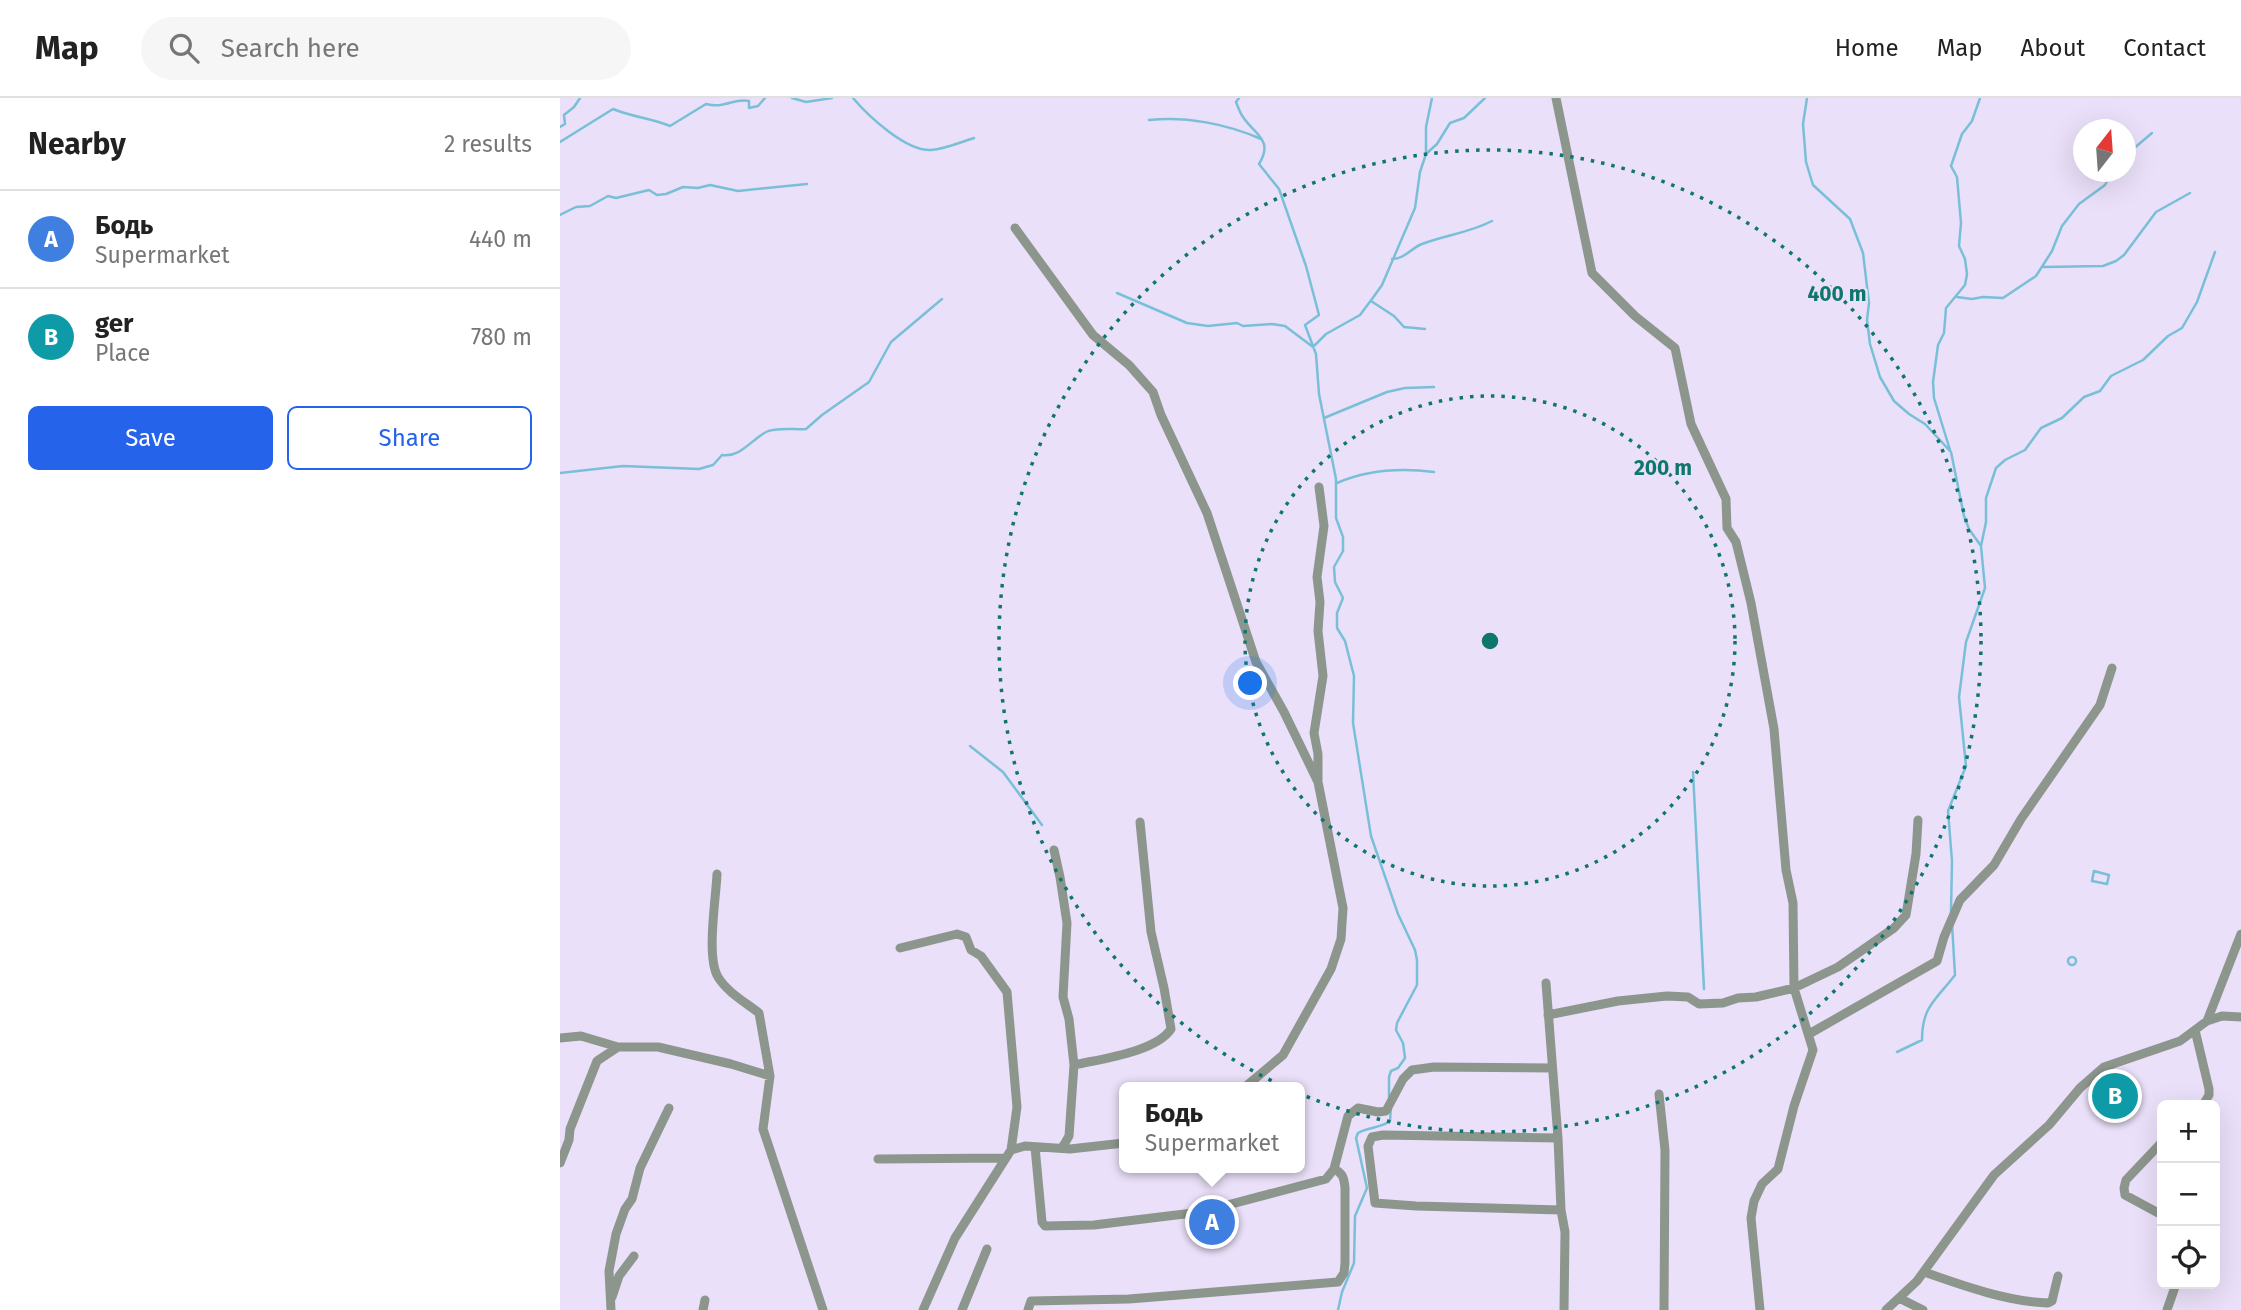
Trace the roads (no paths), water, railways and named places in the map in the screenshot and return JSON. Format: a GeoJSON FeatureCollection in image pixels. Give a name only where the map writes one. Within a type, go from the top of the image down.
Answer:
{"type":"FeatureCollection","features":[{"type":"Feature","properties":{"kind":"street"},"geometry":{"type":"LineString","coordinates":[[1556,98],[1592,272],[1635,316],[1675,348],[1691,424],[1726,499],[1727,528],[1736,542],[1751,603],[1774,729],[1786,870],[1794,903],[1794,988],[1814,1050],[1794,1105],[1778,1169],[1762,1184],[1754,1201],[1751,1218],[1760,1310]]}},
{"type":"Feature","properties":{"kind":"street"},"geometry":{"type":"LineString","coordinates":[[1014,228],[1093,335],[1129,365],[1153,392],[1161,415],[1208,513],[1256,662],[1318,782]]}},
{"type":"Feature","properties":{"kind":"street"},"geometry":{"type":"LineString","coordinates":[[1251,1082],[1283,1055],[1331,969],[1341,939],[1343,908],[1318,782],[1318,754],[1314,733],[1323,676],[1318,631],[1320,602],[1317,577],[1324,526],[1319,487]]}},
{"type":"Feature","properties":{"kind":"street"},"geometry":{"type":"LineString","coordinates":[[1810,1034],[1937,961],[1960,900],[1994,865],[2021,819],[2100,705],[2112,668]]}},
{"type":"Feature","properties":{"kind":"street"},"geometry":{"type":"LineString","coordinates":[[1548,1015],[1618,1001],[1667,996],[1688,998],[1699,1004],[1723,1003],[1794,988],[1838,967],[1894,928],[1906,915],[1916,854],[1918,820]]}},
{"type":"Feature","properties":{"kind":"street"},"geometry":{"type":"LineString","coordinates":[[1074,1065],[1152,1045],[1166,1036],[1171,1029],[1151,932],[1140,822]]}},
{"type":"Feature","properties":{"kind":"street"},"geometry":{"type":"LineString","coordinates":[[1054,850],[1067,922],[1063,997],[1071,1031],[1074,1065],[1069,1136],[1062,1148]]}},
{"type":"Feature","properties":{"kind":"street"},"geometry":{"type":"LineString","coordinates":[[717,874],[711,961],[718,977],[731,992],[759,1013],[770,1076],[763,1129],[823,1310]]}},
{"type":"Feature","properties":{"kind":"street"},"geometry":{"type":"LineString","coordinates":[[900,948],[957,934],[966,937],[971,950],[981,956],[1007,992],[1017,1107],[1008,1154],[955,1238],[923,1310]]}},
{"type":"Feature","properties":{"kind":"street"},"geometry":{"type":"LineString","coordinates":[[2207,1021],[2241,934]]}},
{"type":"Feature","properties":{"kind":"street"},"geometry":{"type":"LineString","coordinates":[[1546,983],[1566,1250],[1564,1310]]}},
{"type":"Feature","properties":{"kind":"street"},"geometry":{"type":"LineString","coordinates":[[1886,1310],[1924,1272],[1994,1175],[2049,1125],[2080,1088],[2104,1068],[2180,1041],[2207,1021],[2222,1016],[2241,1017]]}},
{"type":"Feature","properties":{"kind":"street"},"geometry":{"type":"LineString","coordinates":[[2195,1030],[2209,1089],[2206,1100]]}},
{"type":"Feature","properties":{"kind":"street"},"geometry":{"type":"LineString","coordinates":[[560,1038],[581,1036],[618,1047],[658,1046],[770,1076]]}},
{"type":"Feature","properties":{"kind":"street"},"geometry":{"type":"LineString","coordinates":[[560,1163],[569,1140],[570,1129],[597,1061],[618,1047]]}},
{"type":"Feature","properties":{"kind":"street"},"geometry":{"type":"LineString","coordinates":[[1035,1147],[1042,1222],[1045,1226],[1094,1226],[1201,1212],[1326,1179],[1334,1169],[1348,1116],[1358,1108],[1386,1111],[1403,1079],[1412,1070],[1434,1067],[1552,1068]]}},
{"type":"Feature","properties":{"kind":"street"},"geometry":{"type":"LineString","coordinates":[[1659,1094],[1665,1150],[1664,1310]]}},
{"type":"Feature","properties":{"kind":"street"},"geometry":{"type":"LineString","coordinates":[[611,1306],[609,1272],[616,1234],[625,1209],[632,1199],[640,1168],[669,1108]]}},
{"type":"Feature","properties":{"kind":"street"},"geometry":{"type":"LineString","coordinates":[[1558,1138],[1383,1135],[1372,1137],[1368,1146],[1375,1203],[1561,1210]]}},
{"type":"Feature","properties":{"kind":"street"},"geometry":{"type":"LineString","coordinates":[[878,1159],[1008,1154],[1024,1146],[1062,1148],[1119,1143]]}},
{"type":"Feature","properties":{"kind":"street"},"geometry":{"type":"LineString","coordinates":[[2157,1147],[2126,1180],[2123,1188],[2125,1195],[2157,1212]]}},
{"type":"Feature","properties":{"kind":"street"},"geometry":{"type":"LineString","coordinates":[[1028,1310],[1031,1301],[1155,1298],[1338,1282],[1344,1273],[1345,1263],[1345,1188],[1344,1177],[1334,1169]]}},
{"type":"Feature","properties":{"kind":"street"},"geometry":{"type":"LineString","coordinates":[[962,1310],[987,1249]]}},
{"type":"Feature","properties":{"kind":"street"},"geometry":{"type":"LineString","coordinates":[[611,1306],[619,1276],[634,1256]]}},
{"type":"Feature","properties":{"kind":"street"},"geometry":{"type":"LineString","coordinates":[[1924,1272],[1956,1284],[2042,1303],[2052,1301],[2058,1276]]}},
{"type":"Feature","properties":{"kind":"street"},"geometry":{"type":"LineString","coordinates":[[2166,1310],[2174,1289]]}},
{"type":"Feature","properties":{"kind":"street"},"geometry":{"type":"LineString","coordinates":[[1899,1298],[1923,1310]]}},
{"type":"Feature","properties":{"kind":"waterway"},"geometry":{"type":"LineString","coordinates":[[560,127],[565,124],[564,115],[580,98]]}},
{"type":"Feature","properties":{"kind":"waterway"},"geometry":{"type":"LineString","coordinates":[[560,142],[613,109],[670,126],[706,104],[718,105],[743,100],[749,101],[749,108],[758,106],[765,98]]}},
{"type":"Feature","properties":{"kind":"waterway"},"geometry":{"type":"LineString","coordinates":[[792,98],[806,102],[832,98]]}},
{"type":"Feature","properties":{"kind":"waterway"},"geometry":{"type":"LineString","coordinates":[[853,98],[888,131],[921,149],[942,148],[974,138]]}},
{"type":"Feature","properties":{"kind":"waterway"},"geometry":{"type":"LineString","coordinates":[[1239,98],[1236,102],[1241,114],[1264,143],[1265,149],[1259,164],[1279,189],[1306,266],[1319,315],[1305,325],[1316,354],[1319,394],[1336,479],[1336,518],[1343,537],[1343,551],[1334,567],[1335,582],[1343,598],[1337,613],[1337,628],[1345,641],[1354,676],[1353,723],[1371,836],[1417,960],[1417,985],[1396,1030],[1403,1043],[1405,1058],[1398,1068],[1391,1071],[1389,1097]]}},
{"type":"Feature","properties":{"kind":"waterway"},"geometry":{"type":"LineString","coordinates":[[1426,153],[1426,127],[1432,98]]}},
{"type":"Feature","properties":{"kind":"waterway"},"geometry":{"type":"LineString","coordinates":[[1117,293],[1187,323],[1208,326],[1237,323],[1243,326],[1285,326],[1313,347],[1326,334],[1360,315],[1382,285],[1415,208],[1420,172],[1426,154],[1437,144],[1450,123],[1464,118],[1485,98]]}},
{"type":"Feature","properties":{"kind":"waterway"},"geometry":{"type":"LineString","coordinates":[[1807,98],[1803,124],[1806,162],[1813,185],[1850,219],[1863,253],[1869,303],[1867,320],[1870,344],[1880,377],[1894,401],[1925,424],[1951,452],[1964,516],[1981,546],[1985,588],[1966,642],[1959,697],[1966,766],[1948,811],[1952,861],[1951,911]]}},
{"type":"Feature","properties":{"kind":"waterway"},"geometry":{"type":"LineString","coordinates":[[1950,450],[1934,398],[1933,382],[1938,345],[1944,333],[1946,308],[1965,285],[1967,274],[1965,259],[1959,246],[1961,223],[1957,177],[1951,166],[1962,134],[1972,121],[1980,98]]}},
{"type":"Feature","properties":{"kind":"waterway"},"geometry":{"type":"LineString","coordinates":[[1149,120],[1206,122],[1261,139]]}},
{"type":"Feature","properties":{"kind":"waterway"},"geometry":{"type":"LineString","coordinates":[[2136,147],[2152,133]]}},
{"type":"Feature","properties":{"kind":"waterway"},"geometry":{"type":"LineString","coordinates":[[1957,297],[2003,298],[2036,276],[2052,251],[2062,226],[2079,204],[2107,182]]}},
{"type":"Feature","properties":{"kind":"waterway"},"geometry":{"type":"LineString","coordinates":[[560,215],[576,207],[590,206],[608,196],[616,198],[649,190],[657,195],[683,187],[698,188],[710,185],[738,191],[807,184]]}},
{"type":"Feature","properties":{"kind":"waterway"},"geometry":{"type":"LineString","coordinates":[[2044,267],[2103,266],[2116,261],[2124,255],[2156,212],[2190,193]]}},
{"type":"Feature","properties":{"kind":"waterway"},"geometry":{"type":"LineString","coordinates":[[1392,259],[1401,257],[1422,244],[1492,221]]}},
{"type":"Feature","properties":{"kind":"waterway"},"geometry":{"type":"LineString","coordinates":[[1981,546],[1986,522],[1986,498],[1996,468],[2025,450],[2041,428],[2062,418],[2084,397],[2100,391],[2111,376],[2143,360],[2168,336],[2182,328],[2197,302],[2215,252]]}},
{"type":"Feature","properties":{"kind":"waterway"},"geometry":{"type":"LineString","coordinates":[[560,473],[623,466],[699,469],[713,465],[722,455],[740,451],[770,430],[806,429],[869,382],[891,342],[942,299]]}},
{"type":"Feature","properties":{"kind":"waterway"},"geometry":{"type":"LineString","coordinates":[[1371,301],[1394,316],[1404,327],[1425,329]]}},
{"type":"Feature","properties":{"kind":"waterway"},"geometry":{"type":"LineString","coordinates":[[1324,418],[1387,392],[1434,387]]}},
{"type":"Feature","properties":{"kind":"waterway"},"geometry":{"type":"LineString","coordinates":[[1337,483],[1360,475],[1385,471],[1434,472]]}},
{"type":"Feature","properties":{"kind":"waterway"},"geometry":{"type":"LineString","coordinates":[[970,746],[1003,772],[1042,825]]}},
{"type":"Feature","properties":{"kind":"waterway"},"geometry":{"type":"LineString","coordinates":[[1693,772],[1704,989]]}},
{"type":"Feature","properties":{"kind":"waterway"},"geometry":{"type":"LineString","coordinates":[[2094,871],[2109,875],[2107,884],[2092,881],[2094,871]]}},
{"type":"Feature","properties":{"kind":"waterway"},"geometry":{"type":"LineString","coordinates":[[1897,1052],[1922,1040],[1927,1011],[1955,975],[1952,924]]}},
{"type":"Feature","properties":{"kind":"waterway"},"geometry":{"type":"LineString","coordinates":[[2072,957],[2076,961],[2072,965],[2068,961],[2072,957]]}},
{"type":"Feature","properties":{"kind":"waterway"},"geometry":{"type":"LineString","coordinates":[[1338,1310],[1354,1263],[1355,1216],[1367,1188],[1356,1138],[1358,1133],[1390,1121],[1391,1107]]}},
{"type":"Feature","properties":{"kind":"place","name":"ger"},"geometry":{"type":"Point","coordinates":[2115,1096]}},
{"type":"Feature","properties":{"kind":"place","name":"Бодь"},"geometry":{"type":"Point","coordinates":[1212,1222]}}]}
